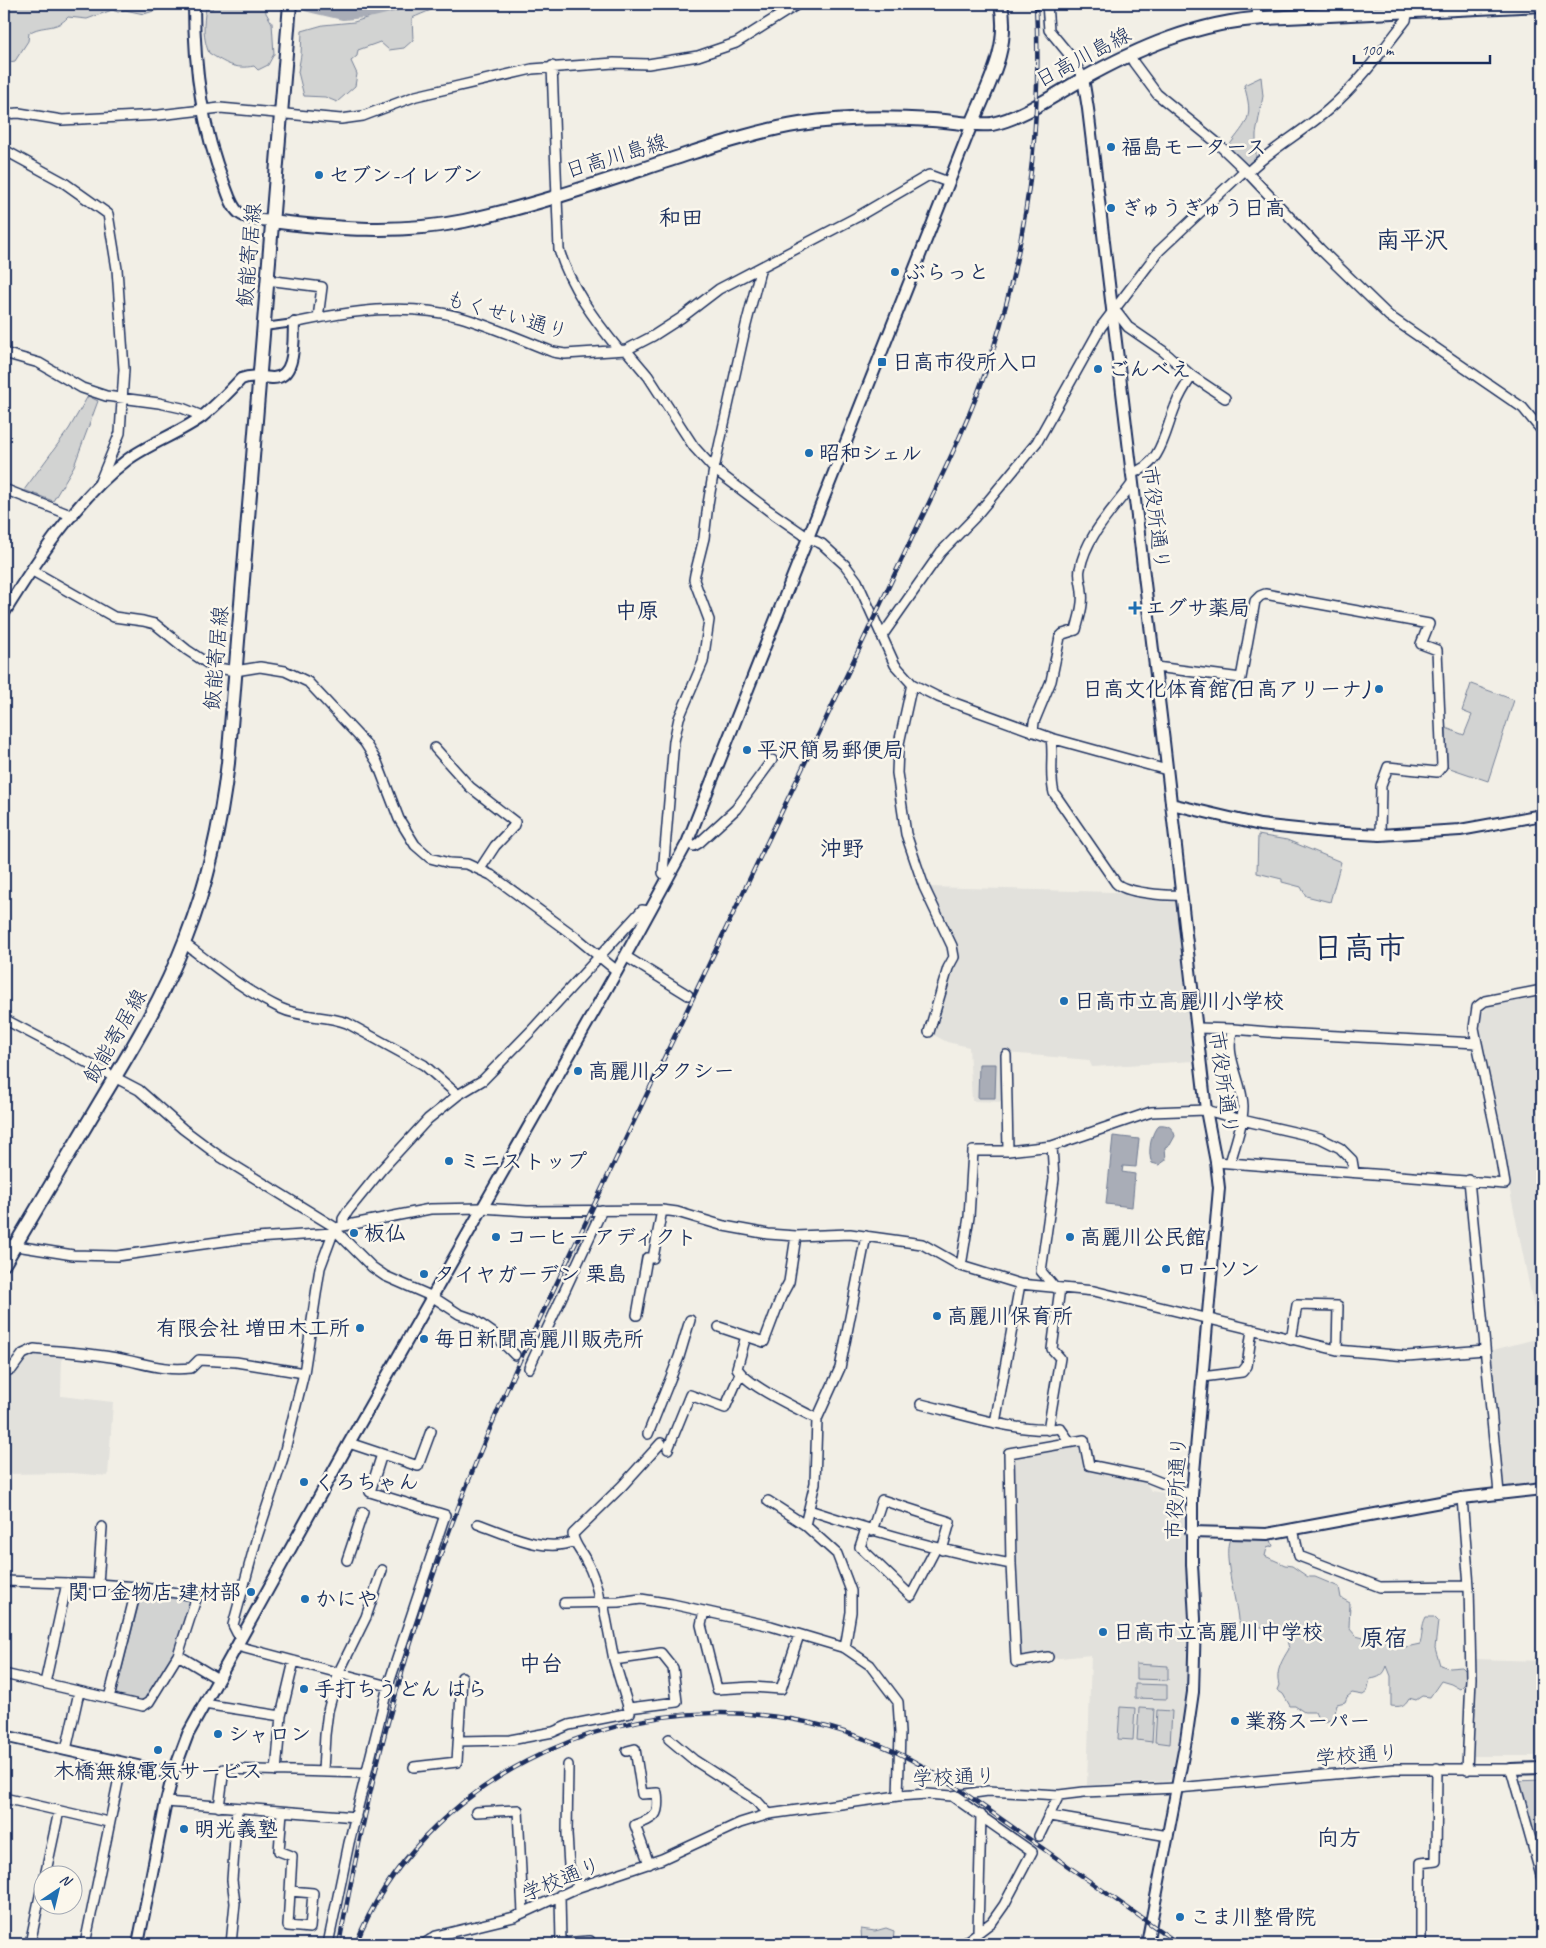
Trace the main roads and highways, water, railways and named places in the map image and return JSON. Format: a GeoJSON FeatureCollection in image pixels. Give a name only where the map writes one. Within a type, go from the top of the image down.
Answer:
{"type":"FeatureCollection","features":[{"type":"Feature","properties":{"kind":"main road","name":"飯能寄居線"},"geometry":{"type":"LineString","coordinates":[[4,1264],[9,1245],[115,1077],[158,1002],[184,943],[203,889],[219,821],[228,762],[290,4]]}},
{"type":"Feature","properties":{"kind":"main road"},"geometry":{"type":"LineString","coordinates":[[972,124],[997,64],[1003,42],[1004,21],[1001,4]]}},
{"type":"Feature","properties":{"kind":"main road","name":"日高川島線"},"geometry":{"type":"LineString","coordinates":[[272,221],[348,229],[405,228],[462,221],[556,195],[733,140],[800,124],[839,119],[992,124],[1009,120],[1129,54],[1170,37],[1215,25],[1257,18],[1405,7],[1542,5]]}},
{"type":"Feature","properties":{"kind":"waterway"},"geometry":{"type":"LineString","coordinates":[[309,4],[343,12],[373,9],[394,4]]}},
{"type":"Feature","properties":{"kind":"railway"},"geometry":{"type":"LineString","coordinates":[[339,1944],[364,1818],[396,1693],[436,1566],[484,1442],[520,1360],[944,472],[984,377],[1015,267],[1030,180],[1037,92],[1036,4]]}},
{"type":"Feature","properties":{"kind":"railway"},"geometry":{"type":"LineString","coordinates":[[356,1944],[369,1915],[385,1887],[404,1861],[448,1815],[499,1777],[527,1761],[572,1741],[618,1726],[664,1717],[712,1713],[759,1715],[806,1722],[853,1735],[898,1753],[929,1770],[959,1790],[1179,1944]]}},
{"type":"Feature","properties":{"kind":"place","name":"福島モータース"},"geometry":{"type":"Point","coordinates":[1111,147]}},
{"type":"Feature","properties":{"kind":"place","name":"セブン-イレブン"},"geometry":{"type":"Point","coordinates":[319,175]}},
{"type":"Feature","properties":{"kind":"place","name":"ぎゅうぎゅう日高"},"geometry":{"type":"Point","coordinates":[1111,208]}},
{"type":"Feature","properties":{"kind":"place","name":"ぶらっと"},"geometry":{"type":"Point","coordinates":[895,272]}},
{"type":"Feature","properties":{"kind":"place","name":"日高市役所入口"},"geometry":{"type":"Point","coordinates":[882,362]}},
{"type":"Feature","properties":{"kind":"place","name":"ごんべえ"},"geometry":{"type":"Point","coordinates":[1098,369]}},
{"type":"Feature","properties":{"kind":"place","name":"昭和シェル"},"geometry":{"type":"Point","coordinates":[809,453]}},
{"type":"Feature","properties":{"kind":"place","name":"エグサ薬局"},"geometry":{"type":"Point","coordinates":[1135,608]}},
{"type":"Feature","properties":{"kind":"place","name":"日高文化体育館(日高アリーナ)"},"geometry":{"type":"Point","coordinates":[1379,689]}},
{"type":"Feature","properties":{"kind":"place","name":"平沢簡易郵便局"},"geometry":{"type":"Point","coordinates":[747,750]}},
{"type":"Feature","properties":{"kind":"place","name":"日高市立高麗川小学校"},"geometry":{"type":"Point","coordinates":[1064,1001]}},
{"type":"Feature","properties":{"kind":"place","name":"高麗川タクシー"},"geometry":{"type":"Point","coordinates":[578,1071]}},
{"type":"Feature","properties":{"kind":"place","name":"ミニストップ"},"geometry":{"type":"Point","coordinates":[449,1161]}},
{"type":"Feature","properties":{"kind":"place","name":"板仏"},"geometry":{"type":"Point","coordinates":[354,1233]}},
{"type":"Feature","properties":{"kind":"place","name":"コーヒー アディクト"},"geometry":{"type":"Point","coordinates":[496,1237]}},
{"type":"Feature","properties":{"kind":"place","name":"高麗川公民館"},"geometry":{"type":"Point","coordinates":[1070,1237]}},
{"type":"Feature","properties":{"kind":"place","name":"ローソン"},"geometry":{"type":"Point","coordinates":[1166,1269]}},
{"type":"Feature","properties":{"kind":"place","name":"タイヤガーデン 栗島"},"geometry":{"type":"Point","coordinates":[424,1274]}},
{"type":"Feature","properties":{"kind":"place","name":"高麗川保育所"},"geometry":{"type":"Point","coordinates":[937,1316]}},
{"type":"Feature","properties":{"kind":"place","name":"有限会社 増田木工所"},"geometry":{"type":"Point","coordinates":[360,1328]}},
{"type":"Feature","properties":{"kind":"place","name":"毎日新聞高麗川販売所"},"geometry":{"type":"Point","coordinates":[424,1339]}},
{"type":"Feature","properties":{"kind":"place","name":"くろちゃん"},"geometry":{"type":"Point","coordinates":[304,1482]}},
{"type":"Feature","properties":{"kind":"place","name":"関口金物店 建材部"},"geometry":{"type":"Point","coordinates":[251,1592]}},
{"type":"Feature","properties":{"kind":"place","name":"かにや"},"geometry":{"type":"Point","coordinates":[305,1599]}},
{"type":"Feature","properties":{"kind":"place","name":"日高市立高麗川中学校"},"geometry":{"type":"Point","coordinates":[1103,1632]}},
{"type":"Feature","properties":{"kind":"place","name":"手打ちうどん はら"},"geometry":{"type":"Point","coordinates":[304,1689]}},
{"type":"Feature","properties":{"kind":"place","name":"業務スーパー"},"geometry":{"type":"Point","coordinates":[1235,1721]}},
{"type":"Feature","properties":{"kind":"place","name":"シャロン"},"geometry":{"type":"Point","coordinates":[218,1734]}},
{"type":"Feature","properties":{"kind":"place","name":"木橋無線電気サービス"},"geometry":{"type":"Point","coordinates":[158,1750]}},
{"type":"Feature","properties":{"kind":"place","name":"明光義塾"},"geometry":{"type":"Point","coordinates":[184,1829]}},
{"type":"Feature","properties":{"kind":"place","name":"こま川整骨院"},"geometry":{"type":"Point","coordinates":[1180,1917]}},
{"type":"Feature","properties":{"kind":"district","name":"和田"},"geometry":{"type":"Point","coordinates":[681,217]}},
{"type":"Feature","properties":{"kind":"district","name":"南平沢"},"geometry":{"type":"Point","coordinates":[1412,240]}},
{"type":"Feature","properties":{"kind":"district","name":"中原"},"geometry":{"type":"Point","coordinates":[637,610]}},
{"type":"Feature","properties":{"kind":"district","name":"沖野"},"geometry":{"type":"Point","coordinates":[842,848]}},
{"type":"Feature","properties":{"kind":"district","name":"日高市"},"geometry":{"type":"Point","coordinates":[1359,947]}},
{"type":"Feature","properties":{"kind":"district","name":"原宿"},"geometry":{"type":"Point","coordinates":[1384,1638]}},
{"type":"Feature","properties":{"kind":"district","name":"中台"},"geometry":{"type":"Point","coordinates":[541,1663]}},
{"type":"Feature","properties":{"kind":"district","name":"向方"},"geometry":{"type":"Point","coordinates":[1339,1837]}}]}
